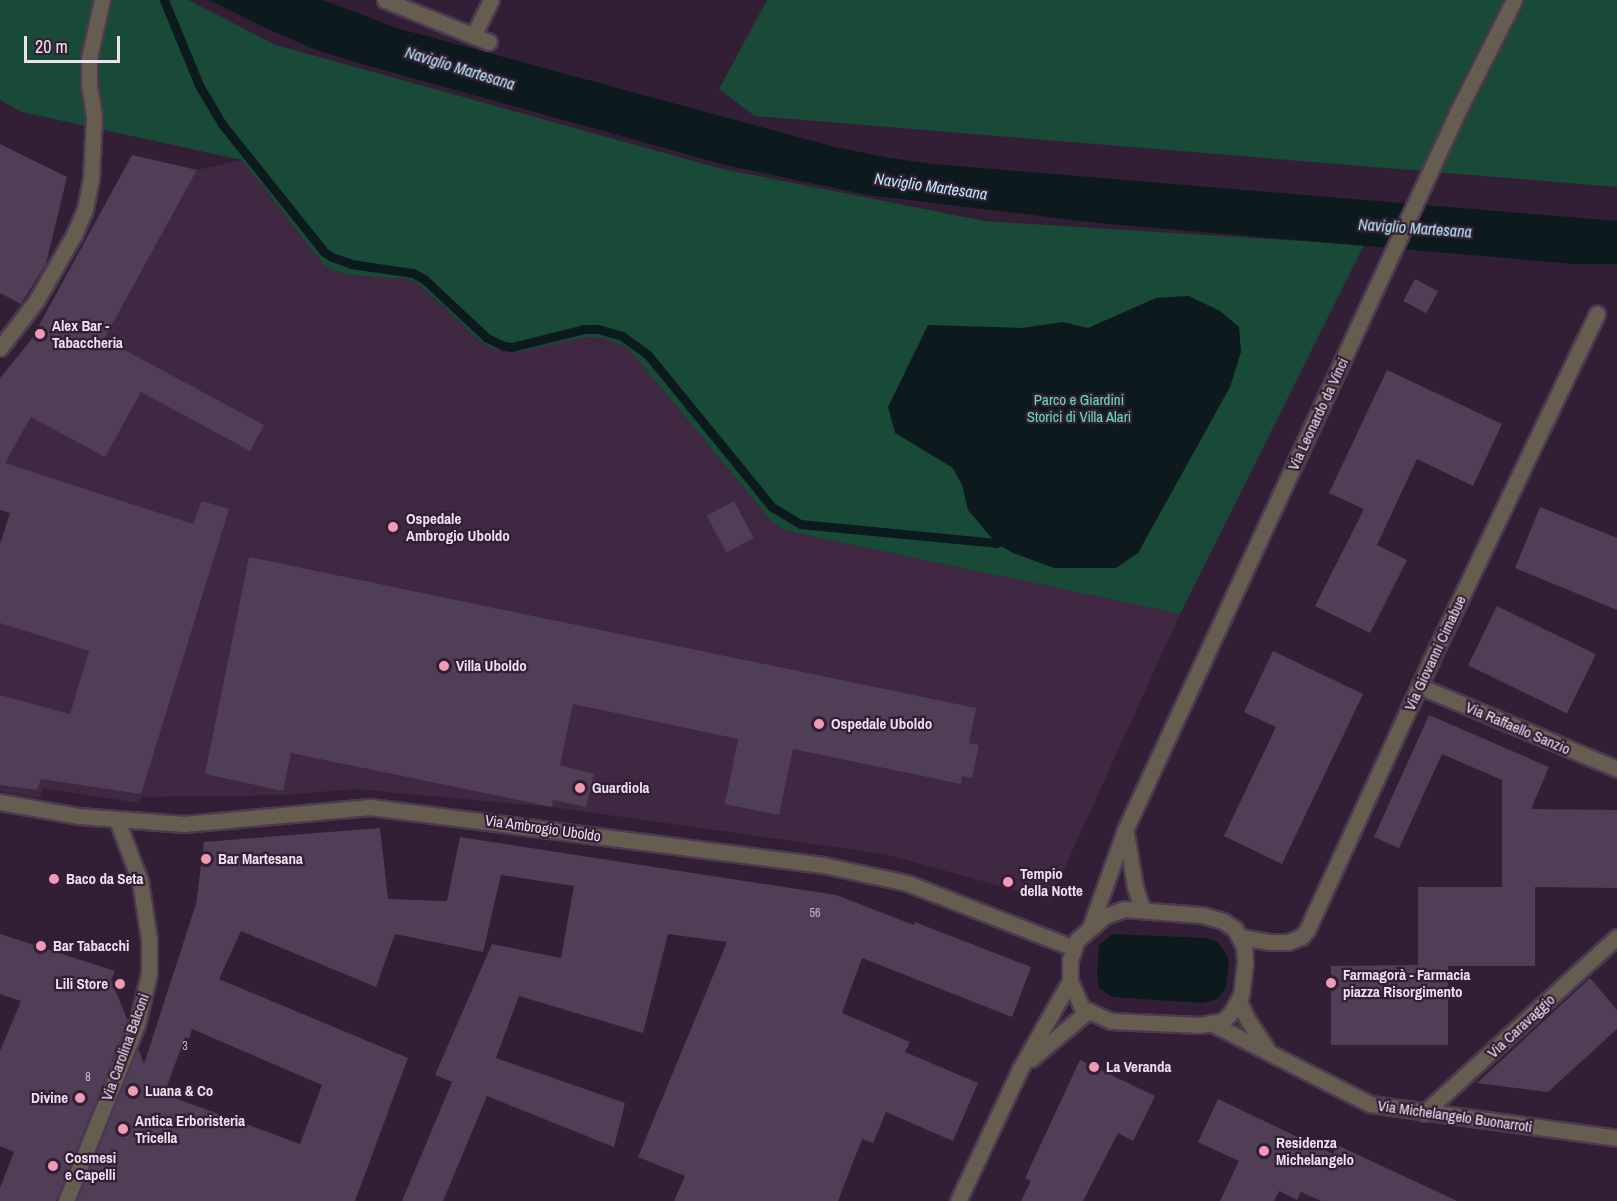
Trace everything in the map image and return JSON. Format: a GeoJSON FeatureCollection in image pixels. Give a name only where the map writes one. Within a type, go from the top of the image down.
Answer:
{"type":"FeatureCollection","features":[{"type":"Feature","properties":{"kind":"street"},"geometry":{"type":"LineString","coordinates":[[0,348],[42,292],[74,235],[85,209],[91,179],[94,116],[89,86],[89,58],[102,0]]}},
{"type":"Feature","properties":{"kind":"street"},"geometry":{"type":"LineString","coordinates":[[385,0],[489,42]]}},
{"type":"Feature","properties":{"kind":"street"},"geometry":{"type":"LineString","coordinates":[[473,36],[491,0]]}},
{"type":"Feature","properties":{"kind":"street","name":"Via Leonardo da Vinci"},"geometry":{"type":"LineString","coordinates":[[1091,925],[1125,830],[1458,111],[1514,0]]}},
{"type":"Feature","properties":{"kind":"street","name":"Via Giovanni Cimabue"},"geometry":{"type":"LineString","coordinates":[[1241,937],[1268,942],[1288,942],[1301,937],[1598,314]]}},
{"type":"Feature","properties":{"kind":"street","name":"Via Raffaello Sanzio"},"geometry":{"type":"LineString","coordinates":[[1419,686],[1617,769]]}},
{"type":"Feature","properties":{"kind":"street","name":"Via Ambrogio Uboldo"},"geometry":{"type":"LineString","coordinates":[[0,802],[117,820],[184,824],[370,807],[823,864],[882,876],[941,895],[1074,948]]}},
{"type":"Feature","properties":{"kind":"street","name":"Via Carolina Balconi"},"geometry":{"type":"LineString","coordinates":[[66,1201],[137,1024],[146,996],[149,974],[150,939],[140,881],[117,820]]}},
{"type":"Feature","properties":{"kind":"street"},"geometry":{"type":"LineString","coordinates":[[1125,830],[1135,887],[1142,909]]}},
{"type":"Feature","properties":{"kind":"street"},"geometry":{"type":"LineString","coordinates":[[1142,909],[1202,915],[1223,921],[1241,937],[1245,963],[1239,1001],[1227,1017],[1211,1023],[1111,1021],[1088,1011],[1077,1002],[1070,981],[1070,960],[1081,934],[1113,912],[1142,909]]}},
{"type":"Feature","properties":{"kind":"street","name":"Via Caravaggio"},"geometry":{"type":"LineString","coordinates":[[1424,1113],[1617,937]]}},
{"type":"Feature","properties":{"kind":"street"},"geometry":{"type":"LineString","coordinates":[[958,1201],[1020,1069],[1070,981]]}},
{"type":"Feature","properties":{"kind":"street","name":"Via Michelangelo Buonarroti"},"geometry":{"type":"LineString","coordinates":[[1239,1001],[1256,1034],[1270,1052]]}},
{"type":"Feature","properties":{"kind":"street"},"geometry":{"type":"LineString","coordinates":[[1020,1069],[1061,1031],[1088,1011]]}},
{"type":"Feature","properties":{"kind":"street","name":"Via Michelangelo Buonarroti"},"geometry":{"type":"LineString","coordinates":[[1211,1023],[1270,1052],[1298,1070],[1370,1104],[1617,1138]]}},
{"type":"Feature","properties":{"kind":"shaded area","name":"Ospedale Ambrogio Uboldo"},"geometry":{"type":"Polygon","coordinates":[[[242,160],[324,265],[332,270],[348,275],[408,279],[419,284],[480,341],[517,352],[586,337],[604,338],[629,349],[773,523],[787,531],[1180,614],[1050,900],[885,854],[552,807],[354,789],[283,795],[141,797],[139,803],[43,788],[40,798],[0,791],[0,544],[10,513],[0,462],[5,463],[31,417],[104,338],[197,170],[242,160]]]}},
{"type":"Feature","properties":{"kind":"green space","name":"Parco e Giardini Storici di Villa Alari"},"geometry":{"type":"Polygon","coordinates":[[[0,0],[188,0],[276,45],[718,168],[984,221],[1364,245],[1180,614],[787,531],[773,523],[629,349],[604,338],[586,337],[517,352],[491,348],[480,341],[419,284],[408,279],[348,275],[324,265],[242,160],[22,112],[0,100],[0,0]]]}},
{"type":"Feature","properties":{"kind":"green space"},"geometry":{"type":"Polygon","coordinates":[[[767,0],[1617,0],[1617,187],[755,116],[719,89],[767,0]]]}},
{"type":"Feature","properties":{"kind":"water","name":"Naviglio Martesana"},"geometry":{"type":"Polygon","coordinates":[[[209,0],[323,0],[397,28],[835,147],[890,158],[934,164],[1617,221],[1617,264],[1575,264],[1097,223],[868,195],[725,165],[362,64],[316,50],[209,0]]]}},
{"type":"Feature","properties":{"kind":"water"},"geometry":{"type":"Polygon","coordinates":[[[1189,296],[1220,311],[1239,327],[1241,352],[1230,387],[1138,553],[1116,568],[1054,568],[1013,553],[996,543],[968,510],[962,485],[953,468],[895,433],[888,407],[928,325],[1022,328],[1062,322],[1088,328],[1156,298],[1189,296]]]}},
{"type":"Feature","properties":{"kind":"water"},"geometry":{"type":"Polygon","coordinates":[[[1112,934],[1206,938],[1217,941],[1227,955],[1229,966],[1226,988],[1217,999],[1203,1003],[1112,997],[1099,988],[1097,975],[1099,945],[1112,934]]]}},
{"type":"Feature","properties":{"kind":"building"},"geometry":{"type":"Polygon","coordinates":[[[0,144],[67,177],[46,264],[21,304],[0,293],[0,144]]]}},
{"type":"Feature","properties":{"kind":"building"},"geometry":{"type":"Polygon","coordinates":[[[132,155],[197,170],[104,339],[264,425],[250,451],[141,392],[105,457],[31,417],[5,463],[193,524],[202,501],[229,509],[141,794],[41,779],[37,790],[0,785],[0,695],[70,714],[89,651],[0,623],[0,544],[10,513],[0,510],[0,378],[31,340],[132,155]]]}},
{"type":"Feature","properties":{"kind":"building"},"geometry":{"type":"Polygon","coordinates":[[[1415,279],[1438,291],[1426,313],[1403,301],[1415,279]]]}},
{"type":"Feature","properties":{"kind":"building"},"geometry":{"type":"Polygon","coordinates":[[[1387,370],[1502,424],[1473,486],[1417,459],[1377,545],[1407,560],[1370,633],[1315,606],[1364,509],[1329,493],[1387,370]]]}},
{"type":"Feature","properties":{"kind":"building"},"geometry":{"type":"Polygon","coordinates":[[[734,501],[754,538],[726,553],[707,516],[734,501]]]}},
{"type":"Feature","properties":{"kind":"building"},"geometry":{"type":"Polygon","coordinates":[[[1540,507],[1617,538],[1617,610],[1515,568],[1540,507]]]}},
{"type":"Feature","properties":{"kind":"building"},"geometry":{"type":"Polygon","coordinates":[[[249,557],[976,708],[969,743],[979,745],[972,778],[962,776],[961,784],[793,749],[779,815],[725,804],[738,739],[573,704],[560,765],[594,774],[586,807],[553,800],[552,807],[291,753],[283,791],[205,774],[249,557]]]}},
{"type":"Feature","properties":{"kind":"building"},"geometry":{"type":"Polygon","coordinates":[[[1497,606],[1596,654],[1567,714],[1468,665],[1497,606]]]}},
{"type":"Feature","properties":{"kind":"building"},"geometry":{"type":"Polygon","coordinates":[[[1273,651],[1363,694],[1282,864],[1224,836],[1276,727],[1244,712],[1273,651]]]}},
{"type":"Feature","properties":{"kind":"building"},"geometry":{"type":"Polygon","coordinates":[[[1429,715],[1549,767],[1531,809],[1617,810],[1617,888],[1535,887],[1535,966],[1448,966],[1448,1045],[1331,1045],[1331,966],[1418,965],[1418,887],[1502,887],[1502,780],[1442,754],[1399,848],[1374,837],[1429,715]]]}},
{"type":"Feature","properties":{"kind":"building"},"geometry":{"type":"Polygon","coordinates":[[[380,828],[388,899],[447,901],[460,837],[836,895],[914,925],[915,922],[1031,967],[1012,1017],[862,958],[842,1013],[910,1042],[905,1052],[978,1083],[953,1141],[886,1112],[873,1143],[862,1139],[838,1201],[674,1201],[685,1176],[638,1157],[727,942],[668,934],[643,1033],[519,996],[496,1058],[625,1103],[614,1147],[487,1096],[443,1201],[402,1201],[452,1082],[435,1075],[492,944],[561,958],[574,886],[501,875],[483,952],[395,934],[376,987],[241,931],[219,979],[408,1058],[355,1201],[76,1201],[138,1048],[144,1064],[196,904],[204,842],[380,828]],[[192,1029],[189,1039],[185,1037],[164,1094],[300,1144],[322,1085],[192,1029]]]}},
{"type":"Feature","properties":{"kind":"building"},"geometry":{"type":"Polygon","coordinates":[[[0,934],[115,971],[111,980],[128,1021],[56,1201],[0,1201],[0,1188],[14,1152],[0,1146],[0,1051],[21,1001],[0,994],[0,934]]]}},
{"type":"Feature","properties":{"kind":"building"},"geometry":{"type":"Polygon","coordinates":[[[1590,978],[1617,1010],[1617,1029],[1548,1092],[1477,1083],[1590,978]]]}},
{"type":"Feature","properties":{"kind":"building"},"geometry":{"type":"Polygon","coordinates":[[[1080,1060],[1155,1096],[1133,1141],[1118,1133],[1083,1201],[1021,1201],[1031,1181],[1025,1178],[1080,1060]]]}},
{"type":"Feature","properties":{"kind":"building"},"geometry":{"type":"Polygon","coordinates":[[[1218,1099],[1333,1154],[1337,1145],[1457,1201],[1321,1201],[1301,1192],[1297,1200],[1279,1191],[1274,1201],[1220,1201],[1239,1161],[1198,1142],[1218,1099]]]}},
{"type":"Feature","properties":{"kind":"waterway"},"geometry":{"type":"LineString","coordinates":[[164,0],[199,85],[222,124],[324,252],[351,264],[413,273],[424,279],[487,338],[504,346],[512,347],[584,329],[598,329],[622,336],[648,355],[772,507],[800,524],[996,543],[1006,540]]}},
{"type":"Feature","properties":{"kind":"place","name":"Alex Bar - Tabaccheria"},"geometry":{"type":"Point","coordinates":[40,334]}},
{"type":"Feature","properties":{"kind":"place","name":"Ospedale Ambrogio Uboldo"},"geometry":{"type":"Point","coordinates":[393,527]}},
{"type":"Feature","properties":{"kind":"place","name":"Villa Uboldo"},"geometry":{"type":"Point","coordinates":[444,666]}},
{"type":"Feature","properties":{"kind":"place","name":"Ospedale Uboldo"},"geometry":{"type":"Point","coordinates":[819,724]}},
{"type":"Feature","properties":{"kind":"place","name":"Guardiola"},"geometry":{"type":"Point","coordinates":[580,788]}},
{"type":"Feature","properties":{"kind":"place","name":"Bar Martesana"},"geometry":{"type":"Point","coordinates":[206,859]}},
{"type":"Feature","properties":{"kind":"place","name":"Baco da Seta"},"geometry":{"type":"Point","coordinates":[54,879]}},
{"type":"Feature","properties":{"kind":"place","name":"Tempio della Notte"},"geometry":{"type":"Point","coordinates":[1008,882]}},
{"type":"Feature","properties":{"kind":"place","name":"Bar Tabacchi"},"geometry":{"type":"Point","coordinates":[41,946]}},
{"type":"Feature","properties":{"kind":"place","name":"Farmagorà - Farmacia piazza Risorgimento"},"geometry":{"type":"Point","coordinates":[1331,983]}},
{"type":"Feature","properties":{"kind":"place","name":"Lili Store"},"geometry":{"type":"Point","coordinates":[120,984]}},
{"type":"Feature","properties":{"kind":"place","name":"La Veranda"},"geometry":{"type":"Point","coordinates":[1094,1067]}},
{"type":"Feature","properties":{"kind":"place","name":"Luana & Co"},"geometry":{"type":"Point","coordinates":[133,1091]}},
{"type":"Feature","properties":{"kind":"place","name":"Divine"},"geometry":{"type":"Point","coordinates":[80,1098]}},
{"type":"Feature","properties":{"kind":"place","name":"Antica Erboristeria Tricella"},"geometry":{"type":"Point","coordinates":[123,1129]}},
{"type":"Feature","properties":{"kind":"place","name":"Residenza Michelangelo"},"geometry":{"type":"Point","coordinates":[1264,1151]}},
{"type":"Feature","properties":{"kind":"place","name":"Cosmesi e Capelli"},"geometry":{"type":"Point","coordinates":[53,1166]}}]}
